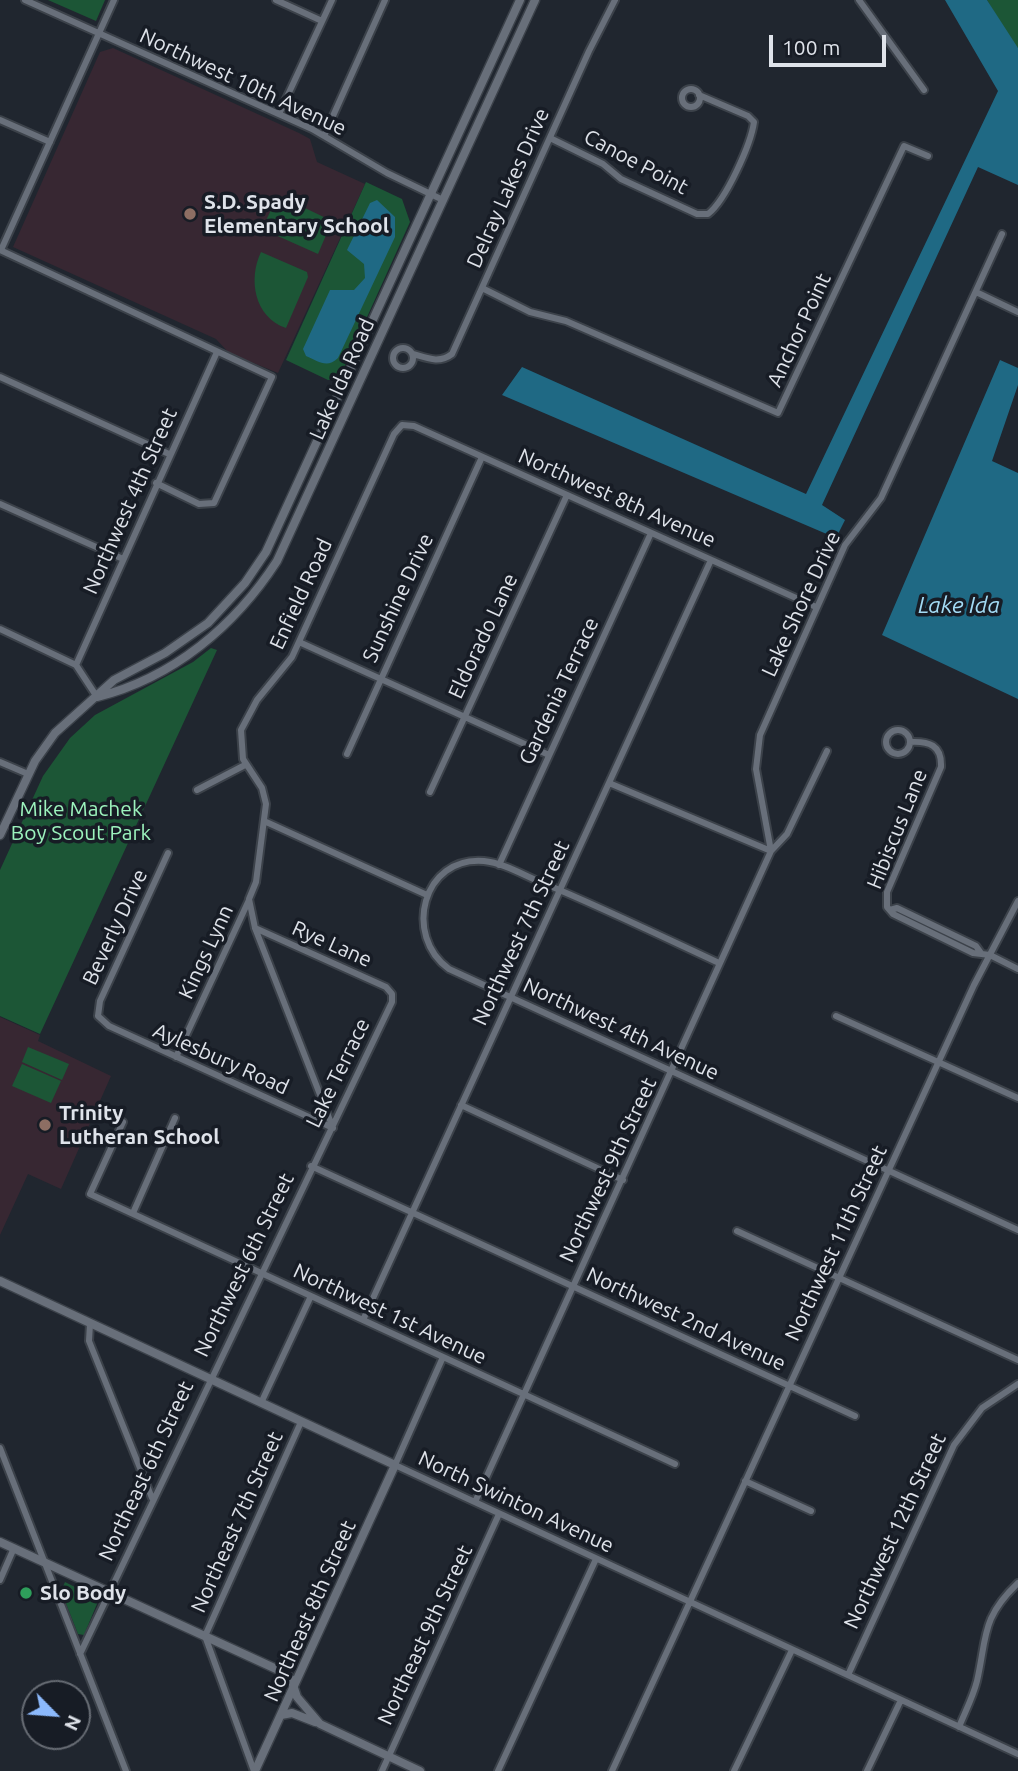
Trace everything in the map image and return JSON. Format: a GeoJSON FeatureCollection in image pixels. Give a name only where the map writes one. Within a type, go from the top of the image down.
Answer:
{"type":"FeatureCollection","features":[{"type":"Feature","properties":{"kind":"street","name":"Northwest 10th Avenue"},"geometry":{"type":"LineString","coordinates":[[25,0],[279,114],[443,200]]}},
{"type":"Feature","properties":{"kind":"street"},"geometry":{"type":"LineString","coordinates":[[114,0],[0,250],[211,346],[217,352],[272,377],[214,503],[199,504],[156,483]]}},
{"type":"Feature","properties":{"kind":"street"},"geometry":{"type":"LineString","coordinates":[[276,0],[322,21]]}},
{"type":"Feature","properties":{"kind":"street"},"geometry":{"type":"LineString","coordinates":[[279,114],[332,0]]}},
{"type":"Feature","properties":{"kind":"street"},"geometry":{"type":"LineString","coordinates":[[324,136],[385,0]]}},
{"type":"Feature","properties":{"kind":"street","name":"Lake Ida Road"},"geometry":{"type":"LineString","coordinates":[[0,835],[28,774],[55,733],[114,680],[165,653],[208,623],[246,583],[276,533],[520,0]]}},
{"type":"Feature","properties":{"kind":"street","name":"Lake Ida Road"},"geometry":{"type":"LineString","coordinates":[[97,697],[120,691],[157,674],[202,646],[232,619],[256,591],[288,539],[536,0]]}},
{"type":"Feature","properties":{"kind":"street","name":"Delray Lakes Drive"},"geometry":{"type":"LineString","coordinates":[[413,354],[435,360],[445,359],[452,354],[615,0]]}},
{"type":"Feature","properties":{"kind":"street"},"geometry":{"type":"LineString","coordinates":[[859,0],[924,90]]}},
{"type":"Feature","properties":{"kind":"street","name":"Canoe Point"},"geometry":{"type":"LineString","coordinates":[[550,138],[603,164],[621,179],[697,214],[708,214],[717,208],[752,133],[754,122],[748,116],[699,95]]}},
{"type":"Feature","properties":{"kind":"street"},"geometry":{"type":"LineString","coordinates":[[0,120],[50,142]]}},
{"type":"Feature","properties":{"kind":"street","name":"Anchor Point"},"geometry":{"type":"LineString","coordinates":[[482,288],[530,312],[566,321],[778,413],[904,146],[928,156]]}},
{"type":"Feature","properties":{"kind":"street","name":"Lake Shore Drive"},"geometry":{"type":"LineString","coordinates":[[771,851],[755,769],[758,741],[845,545],[881,498],[1002,234]]}},
{"type":"Feature","properties":{"kind":"street"},"geometry":{"type":"LineString","coordinates":[[976,292],[1018,312]]}},
{"type":"Feature","properties":{"kind":"street","name":"Northwest 4th Street"},"geometry":{"type":"LineString","coordinates":[[76,665],[217,352]]}},
{"type":"Feature","properties":{"kind":"street"},"geometry":{"type":"LineString","coordinates":[[0,377],[169,454]]}},
{"type":"Feature","properties":{"kind":"street"},"geometry":{"type":"LineString","coordinates":[[340,394],[345,417]]}},
{"type":"Feature","properties":{"kind":"street","name":"Northwest 8th Avenue"},"geometry":{"type":"LineString","coordinates":[[402,425],[414,426],[817,607]]}},
{"type":"Feature","properties":{"kind":"street","name":"Enfield Road"},"geometry":{"type":"LineString","coordinates":[[333,1128],[255,928],[249,899],[256,881],[264,821],[264,793],[245,765],[240,748],[243,724],[257,700],[285,669],[394,434],[402,425]]}},
{"type":"Feature","properties":{"kind":"street","name":"Sunshine Drive"},"geometry":{"type":"LineString","coordinates":[[346,754],[482,457]]}},
{"type":"Feature","properties":{"kind":"street","name":"Eldorado Lane"},"geometry":{"type":"LineString","coordinates":[[430,792],[567,495]]}},
{"type":"Feature","properties":{"kind":"street"},"geometry":{"type":"LineString","coordinates":[[0,504],[123,559]]}},
{"type":"Feature","properties":{"kind":"street"},"geometry":{"type":"LineString","coordinates":[[276,533],[288,539]]}},
{"type":"Feature","properties":{"kind":"street","name":"Gardenia Terrace"},"geometry":{"type":"LineString","coordinates":[[499,865],[651,533]]}},
{"type":"Feature","properties":{"kind":"street","name":"Northwest 7th Street"},"geometry":{"type":"LineString","coordinates":[[363,1320],[711,560]]}},
{"type":"Feature","properties":{"kind":"street"},"geometry":{"type":"LineString","coordinates":[[0,629],[76,665],[97,697]]}},
{"type":"Feature","properties":{"kind":"street"},"geometry":{"type":"LineString","coordinates":[[299,642],[549,755]]}},
{"type":"Feature","properties":{"kind":"street","name":"Hibiscus Lane"},"geometry":{"type":"LineString","coordinates":[[910,742],[926,741],[937,747],[941,755],[941,767],[887,892],[887,907],[893,914],[973,953],[990,956]]}},
{"type":"Feature","properties":{"kind":"street","name":"Northwest 9th Street"},"geometry":{"type":"LineString","coordinates":[[475,1502],[673,1072],[675,1060],[771,851],[787,834],[827,751]]}},
{"type":"Feature","properties":{"kind":"street"},"geometry":{"type":"LineString","coordinates":[[0,762],[28,774]]}},
{"type":"Feature","properties":{"kind":"street"},"geometry":{"type":"LineString","coordinates":[[197,790],[245,765]]}},
{"type":"Feature","properties":{"kind":"street"},"geometry":{"type":"LineString","coordinates":[[609,783],[771,851]]}},
{"type":"Feature","properties":{"kind":"street"},"geometry":{"type":"LineString","coordinates":[[264,821],[427,895],[437,879],[458,864],[483,861],[499,865],[719,962]]}},
{"type":"Feature","properties":{"kind":"street","name":"Beverly Drive"},"geometry":{"type":"LineString","coordinates":[[98,1016],[100,1001],[168,853]]}},
{"type":"Feature","properties":{"kind":"street","name":"Northwest 4th Avenue"},"geometry":{"type":"LineString","coordinates":[[427,895],[422,912],[423,930],[434,957],[449,970],[1018,1230]]}},
{"type":"Feature","properties":{"kind":"street","name":"Kings Lynn"},"geometry":{"type":"LineString","coordinates":[[176,1057],[249,899]]}},
{"type":"Feature","properties":{"kind":"street","name":"Northwest 11th Street"},"geometry":{"type":"LineString","coordinates":[[612,1771],[939,1062],[1018,901]]}},
{"type":"Feature","properties":{"kind":"street","name":"Rye Lane"},"geometry":{"type":"LineString","coordinates":[[255,928],[386,987],[392,994]]}},
{"type":"Feature","properties":{"kind":"street"},"geometry":{"type":"LineString","coordinates":[[990,956],[1018,969]]}},
{"type":"Feature","properties":{"kind":"street","name":"Lake Terrace"},"geometry":{"type":"LineString","coordinates":[[311,1166],[333,1128],[392,1002],[392,994]]}},
{"type":"Feature","properties":{"kind":"street","name":"Aylesbury Road"},"geometry":{"type":"LineString","coordinates":[[98,1016],[109,1026],[333,1128]]}},
{"type":"Feature","properties":{"kind":"street"},"geometry":{"type":"LineString","coordinates":[[836,1016],[1018,1098]]}},
{"type":"Feature","properties":{"kind":"street"},"geometry":{"type":"LineString","coordinates":[[461,1105],[623,1180]]}},
{"type":"Feature","properties":{"kind":"street"},"geometry":{"type":"LineString","coordinates":[[133,1213],[175,1118]]}},
{"type":"Feature","properties":{"kind":"street","name":"Northwest 1st Avenue"},"geometry":{"type":"LineString","coordinates":[[123,1122],[90,1194],[675,1464]]}},
{"type":"Feature","properties":{"kind":"street","name":"Northwest 2nd Avenue"},"geometry":{"type":"LineString","coordinates":[[311,1166],[855,1416]]}},
{"type":"Feature","properties":{"kind":"street","name":"Northwest 6th Street"},"geometry":{"type":"LineString","coordinates":[[209,1379],[311,1166]]}},
{"type":"Feature","properties":{"kind":"street"},"geometry":{"type":"LineString","coordinates":[[737,1231],[1018,1360]]}},
{"type":"Feature","properties":{"kind":"street","name":"North Swinton Avenue"},"geometry":{"type":"LineString","coordinates":[[0,1280],[1018,1754]]}},
{"type":"Feature","properties":{"kind":"street"},"geometry":{"type":"LineString","coordinates":[[261,1403],[310,1296]]}},
{"type":"Feature","properties":{"kind":"street"},"geometry":{"type":"LineString","coordinates":[[90,1324],[89,1341],[152,1498]]}},
{"type":"Feature","properties":{"kind":"street"},"geometry":{"type":"LineString","coordinates":[[395,1465],[443,1357]]}},
{"type":"Feature","properties":{"kind":"street","name":"Northeast 6th Street"},"geometry":{"type":"LineString","coordinates":[[80,1654],[209,1379]]}},
{"type":"Feature","properties":{"kind":"street","name":"Northwest 12th Street"},"geometry":{"type":"LineString","coordinates":[[848,1675],[954,1445],[982,1408],[1018,1384]]}},
{"type":"Feature","properties":{"kind":"street","name":"Northeast 7th Street"},"geometry":{"type":"LineString","coordinates":[[205,1636],[301,1422]]}},
{"type":"Feature","properties":{"kind":"street"},"geometry":{"type":"LineString","coordinates":[[0,1448],[126,1771]]}},
{"type":"Feature","properties":{"kind":"street","name":"Northeast 8th Street"},"geometry":{"type":"LineString","coordinates":[[255,1771],[395,1465]]}},
{"type":"Feature","properties":{"kind":"street"},"geometry":{"type":"LineString","coordinates":[[745,1481],[811,1511]]}},
{"type":"Feature","properties":{"kind":"street","name":"Northeast 9th Street"},"geometry":{"type":"LineString","coordinates":[[382,1771],[499,1514]]}},
{"type":"Feature","properties":{"kind":"street"},"geometry":{"type":"LineString","coordinates":[[0,1542],[285,1673],[291,1679],[293,1690],[320,1724]]}},
{"type":"Feature","properties":{"kind":"street"},"geometry":{"type":"LineString","coordinates":[[0,1580],[14,1548]]}},
{"type":"Feature","properties":{"kind":"street"},"geometry":{"type":"LineString","coordinates":[[498,1771],[596,1559]]}},
{"type":"Feature","properties":{"kind":"street"},"geometry":{"type":"LineString","coordinates":[[959,1727],[976,1681],[987,1625],[1001,1601],[1018,1583]]}},
{"type":"Feature","properties":{"kind":"street"},"geometry":{"type":"LineString","coordinates":[[205,1636],[255,1771]]}},
{"type":"Feature","properties":{"kind":"street"},"geometry":{"type":"LineString","coordinates":[[734,1771],[792,1650]]}},
{"type":"Feature","properties":{"kind":"street"},"geometry":{"type":"LineString","coordinates":[[867,1771],[901,1700]]}},
{"type":"Feature","properties":{"kind":"street"},"geometry":{"type":"LineString","coordinates":[[282,1715],[292,1713],[320,1724],[420,1771]]}},
{"type":"Feature","properties":{"kind":"shaded area","name":"S.D. Spady Elementary School"},"geometry":{"type":"Polygon","coordinates":[[[113,48],[299,133],[310,139],[317,162],[365,184],[278,373],[229,353],[216,339],[13,247],[100,52],[113,48]]]}},
{"type":"Feature","properties":{"kind":"shaded area","name":"Trinity Lutheran School"},"geometry":{"type":"Polygon","coordinates":[[[0,1017],[40,1035],[38,1041],[111,1076],[61,1189],[28,1174],[0,1235],[0,1017]]]}},
{"type":"Feature","properties":{"kind":"green space"},"geometry":{"type":"Polygon","coordinates":[[[48,0],[105,0],[96,21],[48,0]]]}},
{"type":"Feature","properties":{"kind":"green space"},"geometry":{"type":"Polygon","coordinates":[[[987,0],[1018,0],[1018,48],[1012,42],[987,0]]]}},
{"type":"Feature","properties":{"kind":"green space"},"geometry":{"type":"Polygon","coordinates":[[[366,182],[402,199],[410,222],[339,379],[328,380],[286,360],[366,182]]]}},
{"type":"Feature","properties":{"kind":"green space"},"geometry":{"type":"Polygon","coordinates":[[[278,195],[332,221],[318,254],[262,229],[278,195]]]}},
{"type":"Feature","properties":{"kind":"green space"},"geometry":{"type":"Polygon","coordinates":[[[261,252],[307,272],[308,277],[286,328],[267,315],[257,296],[255,274],[261,252]]]}},
{"type":"Feature","properties":{"kind":"green space","name":"Mike Machek Boy Scout Park"},"geometry":{"type":"Polygon","coordinates":[[[211,648],[217,650],[40,1034],[0,1016],[0,870],[43,776],[70,738],[95,715],[193,662],[211,648]]]}},
{"type":"Feature","properties":{"kind":"green space"},"geometry":{"type":"Polygon","coordinates":[[[28,1047],[69,1064],[62,1080],[22,1062],[28,1047]]]}},
{"type":"Feature","properties":{"kind":"green space"},"geometry":{"type":"Polygon","coordinates":[[[22,1064],[61,1081],[51,1103],[12,1086],[22,1064]]]}},
{"type":"Feature","properties":{"kind":"green space"},"geometry":{"type":"Polygon","coordinates":[[[65,1582],[99,1599],[84,1635],[78,1634],[61,1591],[65,1582]]]}},
{"type":"Feature","properties":{"kind":"water"},"geometry":{"type":"Polygon","coordinates":[[[945,0],[987,0],[1018,48],[1018,185],[978,167],[822,505],[845,520],[836,538],[502,395],[522,367],[806,494],[998,91],[945,0]]]}},
{"type":"Feature","properties":{"kind":"water"},"geometry":{"type":"Polygon","coordinates":[[[377,200],[395,217],[395,237],[338,358],[326,364],[318,362],[306,356],[303,349],[330,290],[354,290],[365,278],[364,264],[347,250],[370,203],[377,200]]]}},
{"type":"Feature","properties":{"kind":"water","name":"Lake Ida"},"geometry":{"type":"Polygon","coordinates":[[[1000,360],[1018,368],[1018,385],[992,461],[1018,473],[1018,699],[882,635],[1000,360]]]}},
{"type":"Feature","properties":{"kind":"place","name":"S.D. Spady Elementary School"},"geometry":{"type":"Point","coordinates":[190,214]}},
{"type":"Feature","properties":{"kind":"place","name":"Trinity Lutheran School"},"geometry":{"type":"Point","coordinates":[45,1125]}},
{"type":"Feature","properties":{"kind":"place","name":"Slo Body"},"geometry":{"type":"Point","coordinates":[26,1593]}}]}
